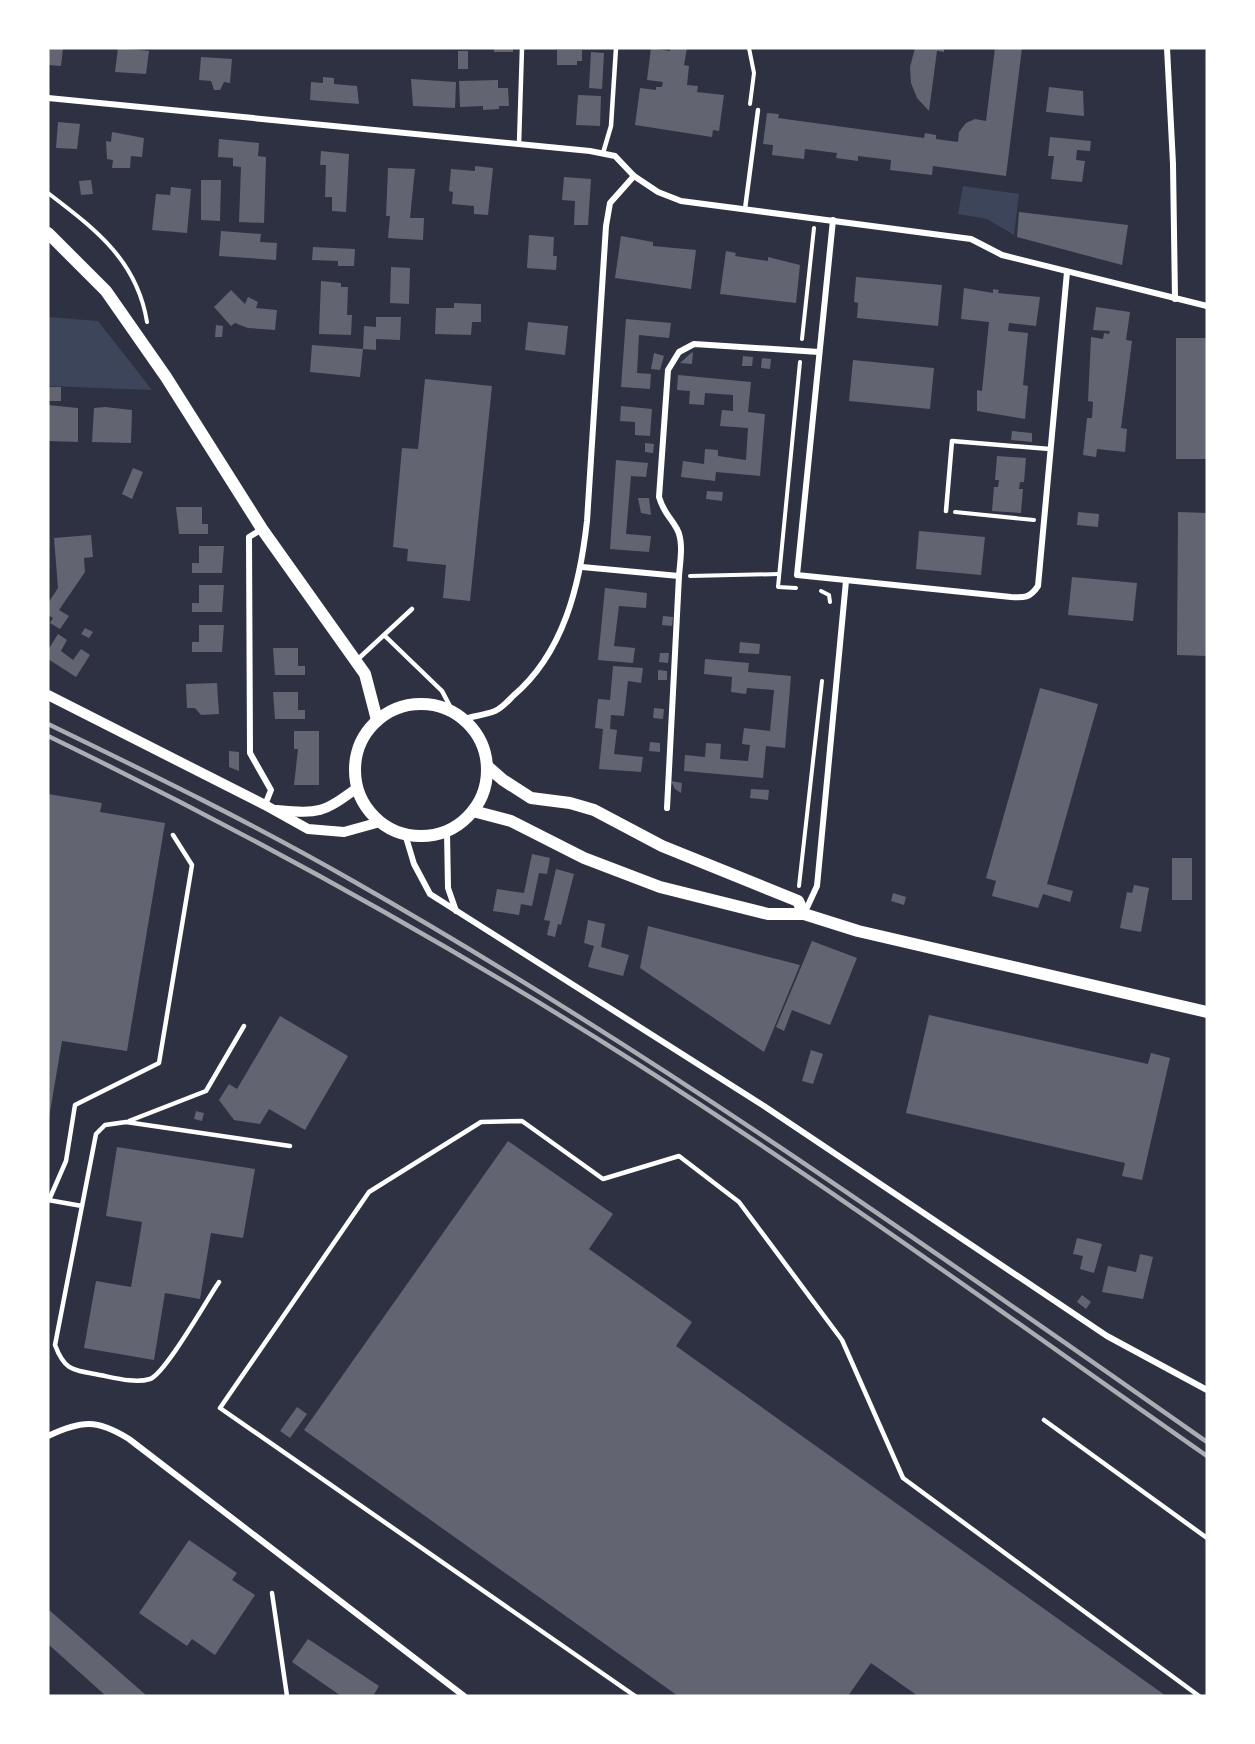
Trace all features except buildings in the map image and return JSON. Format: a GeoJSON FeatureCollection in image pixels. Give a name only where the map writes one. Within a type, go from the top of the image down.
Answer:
{"type":"FeatureCollection","features":[{"type":"Feature","properties":{"kind":"main road"},"geometry":{"type":"LineString","coordinates":[[48,233],[106,291],[166,377],[262,529],[365,674],[377,720]]}},
{"type":"Feature","properties":{"kind":"main road"},"geometry":{"type":"LineString","coordinates":[[426,704],[458,715],[481,742],[487,766],[485,786],[473,811],[447,832],[428,836],[405,834],[380,822],[369,812],[357,788],[355,761],[359,746],[377,720],[389,712],[408,705],[426,704]]}},
{"type":"Feature","properties":{"kind":"main road"},"geometry":{"type":"LineString","coordinates":[[487,766],[503,780],[531,798],[570,803],[594,810],[662,846],[798,901],[804,914]]}},
{"type":"Feature","properties":{"kind":"main road"},"geometry":{"type":"LineString","coordinates":[[473,811],[511,820],[584,858],[660,887],[768,914],[804,914],[858,931],[1207,1012]]}},
{"type":"Feature","properties":{"kind":"street"},"geometry":{"type":"LineString","coordinates":[[1167,48],[1173,164],[1174,299]]}},
{"type":"Feature","properties":{"kind":"street"},"geometry":{"type":"LineString","coordinates":[[48,98],[603,153],[615,156],[634,176],[658,192],[681,201],[971,238],[1002,255],[1207,306]]}},
{"type":"Feature","properties":{"kind":"street"},"geometry":{"type":"LineString","coordinates":[[458,715],[497,710],[526,686],[546,659],[570,607],[582,567],[606,226],[610,203],[634,176]]}},
{"type":"Feature","properties":{"kind":"street"},"geometry":{"type":"LineString","coordinates":[[833,220],[797,575],[1025,598],[1038,586],[1067,272]]}},
{"type":"Feature","properties":{"kind":"street"},"geometry":{"type":"LineString","coordinates":[[667,808],[681,552],[678,530],[664,513],[659,497],[668,370],[680,352],[694,344],[819,352]]}},
{"type":"Feature","properties":{"kind":"street"},"geometry":{"type":"LineString","coordinates":[[262,529],[249,537],[250,753],[271,790],[269,807]]}},
{"type":"Feature","properties":{"kind":"street"},"geometry":{"type":"LineString","coordinates":[[582,567],[679,576]]}},
{"type":"Feature","properties":{"kind":"street"},"geometry":{"type":"LineString","coordinates":[[804,914],[817,886],[846,581]]}},
{"type":"Feature","properties":{"kind":"street"},"geometry":{"type":"LineString","coordinates":[[48,695],[308,829],[344,832],[380,822]]}},
{"type":"Feature","properties":{"kind":"street"},"geometry":{"type":"LineString","coordinates":[[269,807],[308,813],[327,810],[357,788]]}},
{"type":"Feature","properties":{"kind":"street"},"geometry":{"type":"LineString","coordinates":[[447,832],[448,888],[456,912]]}},
{"type":"Feature","properties":{"kind":"street"},"geometry":{"type":"LineString","coordinates":[[405,834],[414,864],[430,894],[764,1106],[1107,1336],[1207,1390]]}},
{"type":"Feature","properties":{"kind":"street"},"geometry":{"type":"LineString","coordinates":[[48,1436],[82,1423],[107,1425],[129,1439],[464,1696]]}},
{"type":"Feature","properties":{"kind":"lane"},"geometry":{"type":"LineString","coordinates":[[519,144],[522,48]]}},
{"type":"Feature","properties":{"kind":"lane"},"geometry":{"type":"LineString","coordinates":[[603,153],[611,126],[616,48]]}},
{"type":"Feature","properties":{"kind":"lane"},"geometry":{"type":"LineString","coordinates":[[745,209],[758,110]]}},
{"type":"Feature","properties":{"kind":"lane"},"geometry":{"type":"LineString","coordinates":[[946,511],[952,441],[1050,449]]}},
{"type":"Feature","properties":{"kind":"lane"},"geometry":{"type":"LineString","coordinates":[[356,662],[412,609]]}},
{"type":"Feature","properties":{"kind":"lane"},"geometry":{"type":"LineString","coordinates":[[385,636],[442,691],[458,715]]}},
{"type":"Feature","properties":{"kind":"lane"},"geometry":{"type":"LineString","coordinates":[[82,1206],[49,1200],[66,1161],[75,1105],[159,1064],[192,865],[173,835]]}},
{"type":"Feature","properties":{"kind":"lane"},"geometry":{"type":"LineString","coordinates":[[219,1282],[165,1366],[152,1379],[134,1380],[72,1371],[61,1360],[55,1345],[96,1134],[105,1125],[126,1122],[206,1091],[244,1026]]}},
{"type":"Feature","properties":{"kind":"lane"},"geometry":{"type":"LineString","coordinates":[[635,1696],[220,1408],[369,1192],[481,1122],[522,1121],[603,1179],[679,1156],[739,1202],[842,1340],[903,1478],[1198,1696]]}},
{"type":"Feature","properties":{"kind":"lane"},"geometry":{"type":"LineString","coordinates":[[126,1122],[290,1146]]}},
{"type":"Feature","properties":{"kind":"lane"},"geometry":{"type":"LineString","coordinates":[[1044,1420],[1207,1538]]}},
{"type":"Feature","properties":{"kind":"lane"},"geometry":{"type":"LineString","coordinates":[[272,1593],[287,1696]]}},
{"type":"Feature","properties":{"kind":"path"},"geometry":{"type":"LineString","coordinates":[[48,193],[81,219],[127,264],[143,297],[147,325]]}},
{"type":"Feature","properties":{"kind":"path"},"geometry":{"type":"LineString","coordinates":[[946,511],[1044,520]]}},
{"type":"Feature","properties":{"kind":"path"},"geometry":{"type":"LineString","coordinates":[[679,576],[779,574]]}},
{"type":"Feature","properties":{"kind":"shaded area"},"geometry":{"type":"Polygon","coordinates":[[[963,186],[1019,194],[1014,235],[987,219],[958,214],[963,186]]]}},
{"type":"Feature","properties":{"kind":"shaded area"},"geometry":{"type":"Polygon","coordinates":[[[48,317],[98,321],[152,390],[48,386],[48,317]]]}},
{"type":"Feature","properties":{"kind":"railway"},"geometry":{"type":"LineString","coordinates":[[48,724],[278,839],[464,946],[680,1081],[787,1152],[1207,1442]]}},
{"type":"Feature","properties":{"kind":"railway"},"geometry":{"type":"LineString","coordinates":[[48,736],[273,851],[420,932],[564,1018],[780,1158],[1207,1456]]}}]}
